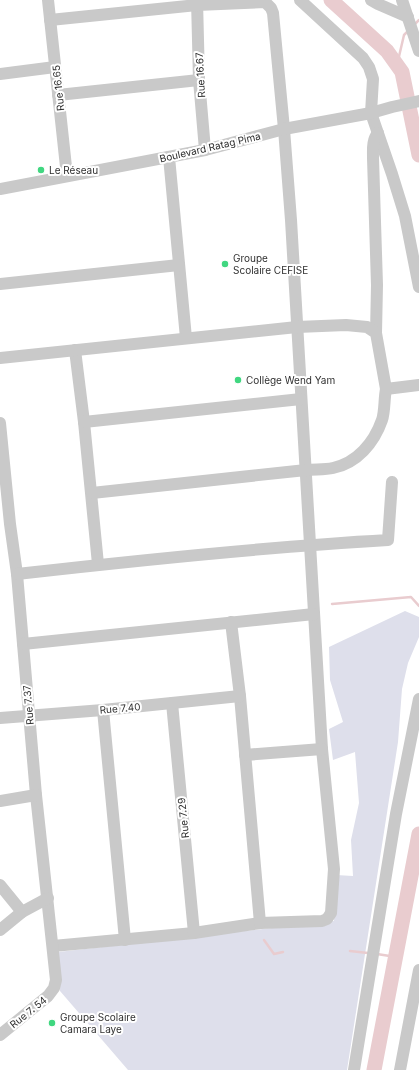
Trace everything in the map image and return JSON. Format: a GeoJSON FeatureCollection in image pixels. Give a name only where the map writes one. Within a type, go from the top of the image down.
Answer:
{"type":"FeatureCollection","features":[{"type":"Feature","properties":{"kind":"street","name":"Rue 16.65"},"geometry":{"type":"LineString","coordinates":[[48,0],[67,176]]}},
{"type":"Feature","properties":{"kind":"street"},"geometry":{"type":"LineString","coordinates":[[300,0],[363,58],[369,67],[373,80],[370,113],[392,174],[405,216],[419,287]]}},
{"type":"Feature","properties":{"kind":"street"},"geometry":{"type":"LineString","coordinates":[[371,0],[408,17]]}},
{"type":"Feature","properties":{"kind":"street"},"geometry":{"type":"LineString","coordinates":[[402,0],[419,51]]}},
{"type":"Feature","properties":{"kind":"street"},"geometry":{"type":"LineString","coordinates":[[50,20],[197,2],[265,2],[268,4],[273,14],[284,129],[322,749],[334,869],[331,913],[327,919],[322,921],[260,923],[194,933],[54,946]]}},
{"type":"Feature","properties":{"kind":"street","name":"Rue 16.67"},"geometry":{"type":"LineString","coordinates":[[197,2],[199,80],[205,150]]}},
{"type":"Feature","properties":{"kind":"street"},"geometry":{"type":"LineString","coordinates":[[0,74],[55,67]]}},
{"type":"Feature","properties":{"kind":"street"},"geometry":{"type":"LineString","coordinates":[[58,94],[199,80]]}},
{"type":"Feature","properties":{"kind":"street","name":"Boulevard Ratag Pima"},"geometry":{"type":"LineString","coordinates":[[0,190],[205,150],[284,129],[370,113],[419,101]]}},
{"type":"Feature","properties":{"kind":"street"},"geometry":{"type":"LineString","coordinates":[[92,493],[306,470],[332,469],[355,459],[372,442],[382,419],[386,389],[376,333],[377,285],[373,147],[374,137],[378,133]]}},
{"type":"Feature","properties":{"kind":"street"},"geometry":{"type":"LineString","coordinates":[[168,157],[186,338]]}},
{"type":"Feature","properties":{"kind":"street"},"geometry":{"type":"LineString","coordinates":[[0,284],[179,265]]}},
{"type":"Feature","properties":{"kind":"street"},"geometry":{"type":"LineString","coordinates":[[0,358],[297,327],[346,325],[367,327],[376,333]]}},
{"type":"Feature","properties":{"kind":"street"},"geometry":{"type":"LineString","coordinates":[[75,350],[92,493],[98,564]]}},
{"type":"Feature","properties":{"kind":"street"},"geometry":{"type":"LineString","coordinates":[[386,389],[419,385]]}},
{"type":"Feature","properties":{"kind":"street"},"geometry":{"type":"LineString","coordinates":[[84,422],[301,399]]}},
{"type":"Feature","properties":{"kind":"street","name":"Rue 7.37"},"geometry":{"type":"LineString","coordinates":[[0,423],[5,524],[17,574],[36,795],[54,946],[56,980],[54,988]]}},
{"type":"Feature","properties":{"kind":"street"},"geometry":{"type":"LineString","coordinates":[[17,574],[98,564],[310,544],[388,540],[392,482]]}},
{"type":"Feature","properties":{"kind":"street"},"geometry":{"type":"LineString","coordinates":[[23,644],[314,614]]}},
{"type":"Feature","properties":{"kind":"street"},"geometry":{"type":"LineString","coordinates":[[231,622],[240,696],[260,923]]}},
{"type":"Feature","properties":{"kind":"street","name":"Rue 7.40"},"geometry":{"type":"LineString","coordinates":[[0,718],[172,704],[240,696]]}},
{"type":"Feature","properties":{"kind":"street"},"geometry":{"type":"LineString","coordinates":[[354,1070],[396,814],[419,699]]}},
{"type":"Feature","properties":{"kind":"street","name":"Rue 7.29"},"geometry":{"type":"LineString","coordinates":[[172,704],[194,933]]}},
{"type":"Feature","properties":{"kind":"street"},"geometry":{"type":"LineString","coordinates":[[103,710],[125,940]]}},
{"type":"Feature","properties":{"kind":"street"},"geometry":{"type":"LineString","coordinates":[[245,755],[322,749]]}},
{"type":"Feature","properties":{"kind":"street"},"geometry":{"type":"LineString","coordinates":[[0,801],[36,795]]}},
{"type":"Feature","properties":{"kind":"street"},"geometry":{"type":"LineString","coordinates":[[0,885],[22,912]]}},
{"type":"Feature","properties":{"kind":"street"},"geometry":{"type":"LineString","coordinates":[[0,930],[22,912],[48,898]]}},
{"type":"Feature","properties":{"kind":"street"},"geometry":{"type":"LineString","coordinates":[[400,1070],[419,970]]}},
{"type":"Feature","properties":{"kind":"street","name":"Rue 7. 54"},"geometry":{"type":"LineString","coordinates":[[0,1035],[48,996],[54,988]]}},
{"type":"Feature","properties":{"kind":"shaded area"},"geometry":{"type":"Polygon","coordinates":[[[405,611],[419,617],[419,637],[408,663],[402,689],[398,742],[347,1070],[128,1070],[60,991],[58,952],[334,921],[336,875],[353,876],[351,840],[359,803],[355,752],[333,760],[329,729],[343,722],[330,680],[329,647],[405,611]]]}},
{"type":"Feature","properties":{"kind":"waterway"},"geometry":{"type":"LineString","coordinates":[[331,0],[387,51],[402,72],[419,155]]}},
{"type":"Feature","properties":{"kind":"waterway"},"geometry":{"type":"LineString","coordinates":[[414,25],[419,20]]}},
{"type":"Feature","properties":{"kind":"waterway"},"geometry":{"type":"LineString","coordinates":[[397,65],[404,35],[409,30]]}},
{"type":"Feature","properties":{"kind":"waterway"},"geometry":{"type":"LineString","coordinates":[[332,604],[411,597],[419,606]]}},
{"type":"Feature","properties":{"kind":"waterway"},"geometry":{"type":"LineString","coordinates":[[374,1070],[419,834]]}},
{"type":"Feature","properties":{"kind":"waterway"},"geometry":{"type":"LineString","coordinates":[[264,940],[274,954],[283,952]]}},
{"type":"Feature","properties":{"kind":"waterway"},"geometry":{"type":"LineString","coordinates":[[350,951],[368,953]]}},
{"type":"Feature","properties":{"kind":"waterway"},"geometry":{"type":"LineString","coordinates":[[377,954],[396,957]]}},
{"type":"Feature","properties":{"kind":"place","name":"Le Réseau"},"geometry":{"type":"Point","coordinates":[41,170]}},
{"type":"Feature","properties":{"kind":"place","name":"Groupe Scolaire CEFISE"},"geometry":{"type":"Point","coordinates":[225,264]}},
{"type":"Feature","properties":{"kind":"place","name":"Collège Wend Yam"},"geometry":{"type":"Point","coordinates":[238,380]}},
{"type":"Feature","properties":{"kind":"place","name":"Groupe Scolaire Camara Laye"},"geometry":{"type":"Point","coordinates":[52,1023]}}]}
